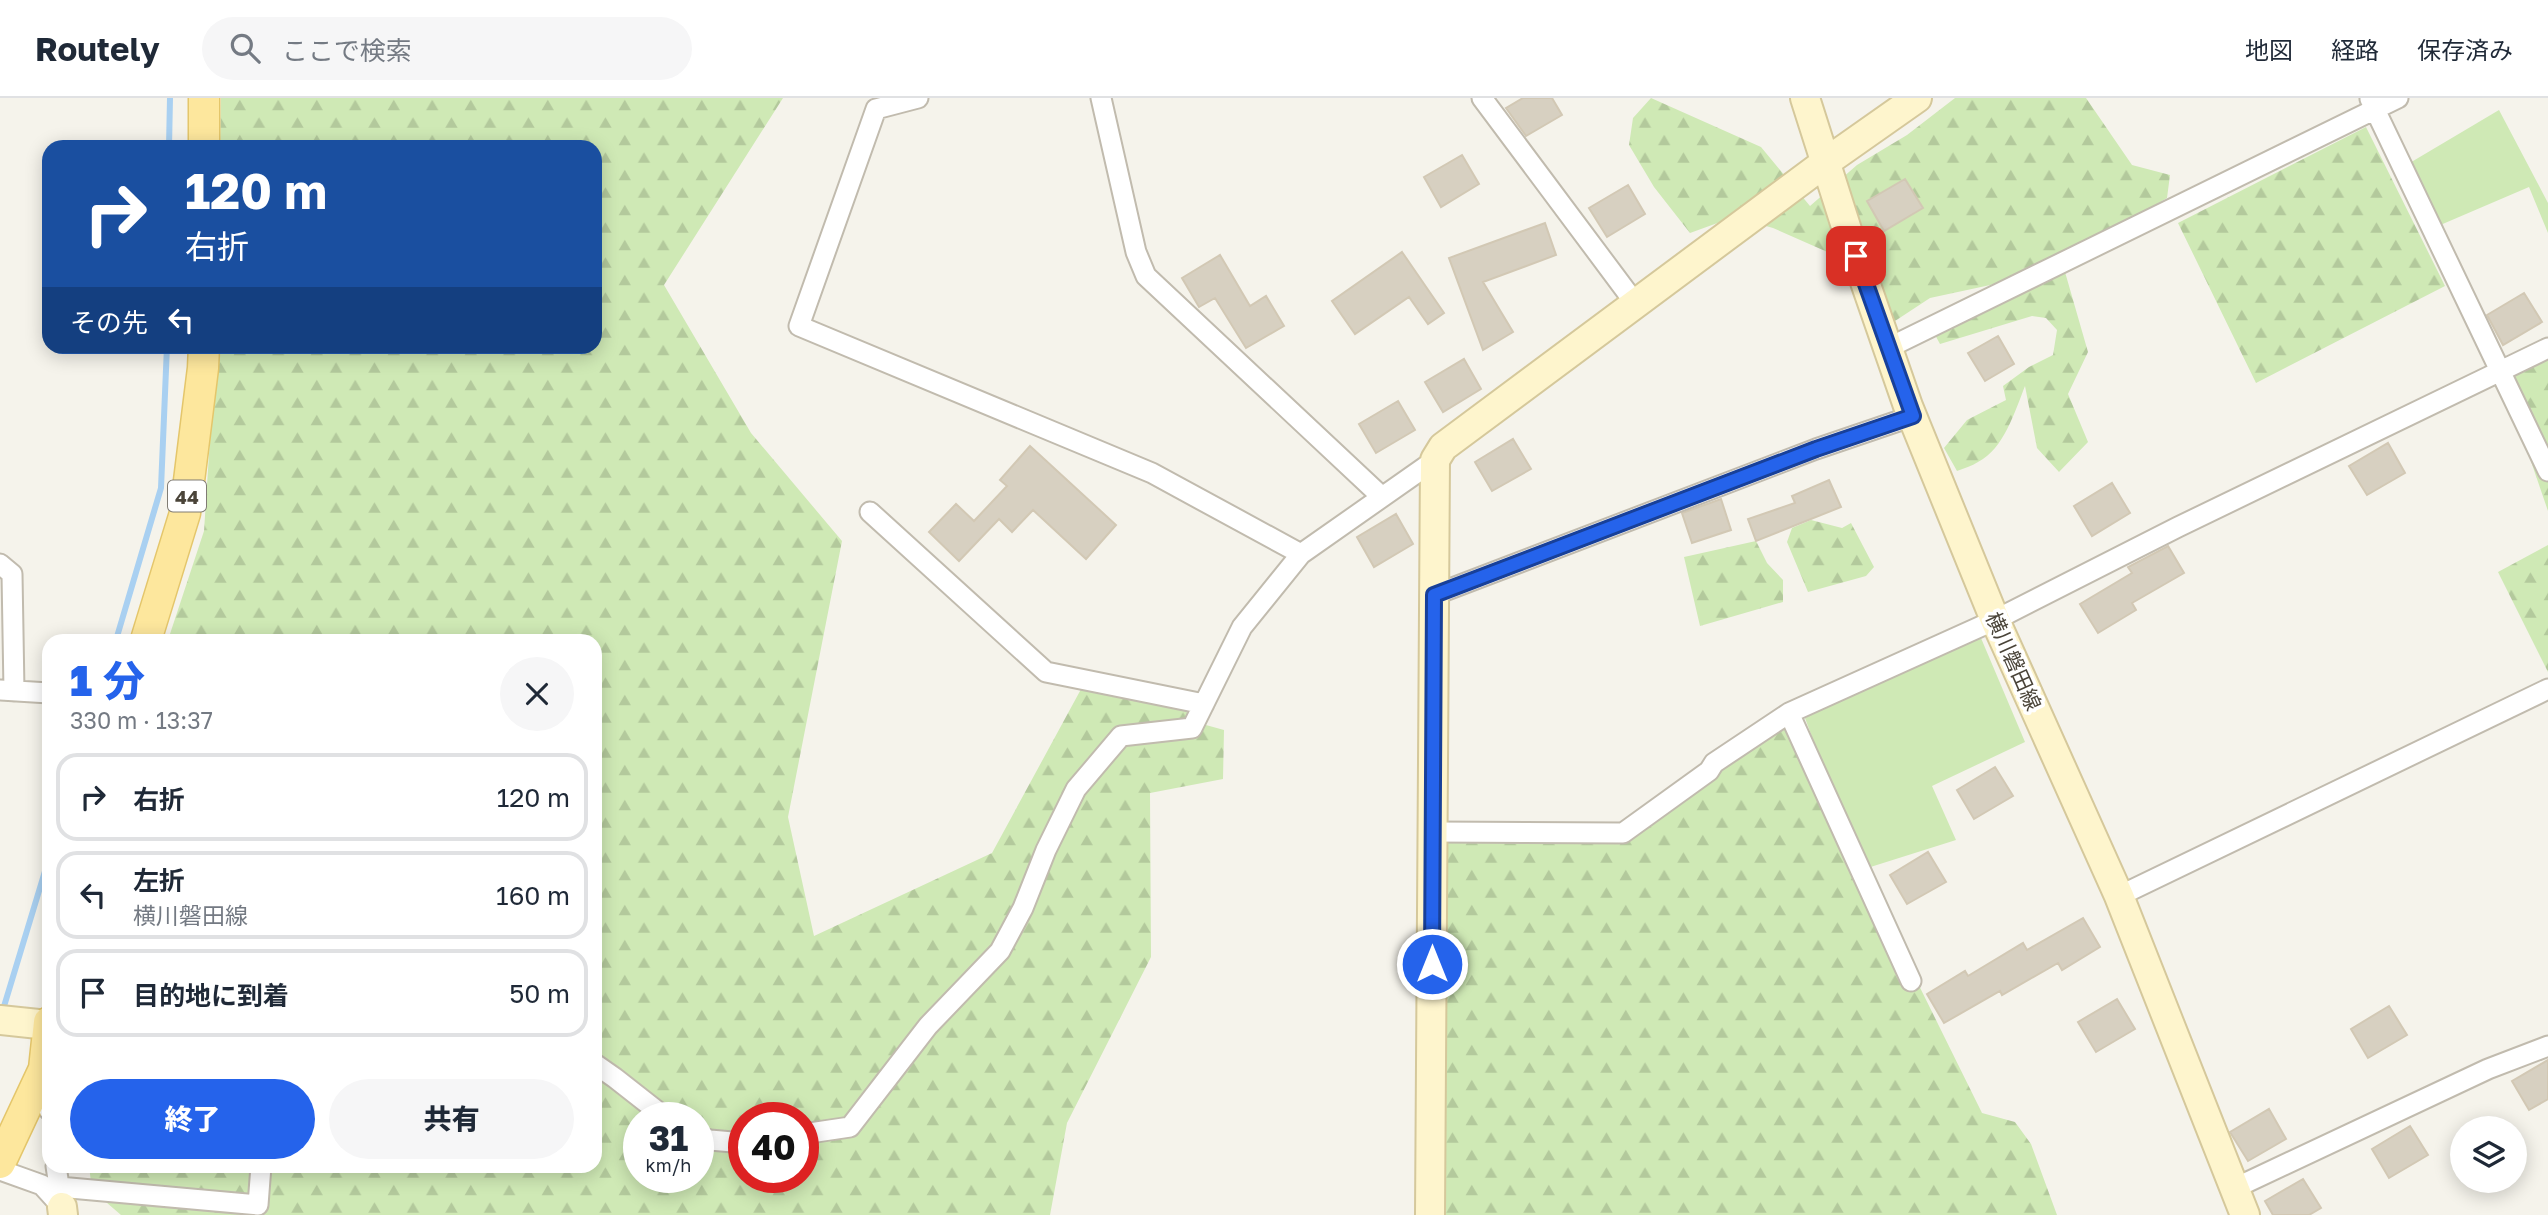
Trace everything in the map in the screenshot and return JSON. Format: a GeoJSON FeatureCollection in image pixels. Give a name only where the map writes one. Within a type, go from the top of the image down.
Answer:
{"type":"FeatureCollection","features":[{"type":"Feature","properties":{"kind":"main road"},"geometry":{"type":"LineString","coordinates":[[204,98],[204,140]]}},
{"type":"Feature","properties":{"kind":"main road","name":"44"},"geometry":{"type":"LineString","coordinates":[[148,634],[185,513],[204,354]]}},
{"type":"Feature","properties":{"kind":"main road"},"geometry":{"type":"LineString","coordinates":[[0,1163],[42,1073]]}},
{"type":"Feature","properties":{"kind":"street"},"geometry":{"type":"LineString","coordinates":[[918,98],[876,109],[799,326],[1152,473],[1301,554]]}},
{"type":"Feature","properties":{"kind":"street"},"geometry":{"type":"LineString","coordinates":[[1101,98],[1136,252],[1146,276],[1382,497]]}},
{"type":"Feature","properties":{"kind":"street"},"geometry":{"type":"LineString","coordinates":[[1482,98],[1635,303]]}},
{"type":"Feature","properties":{"kind":"street","name":"横川磐田線"},"geometry":{"type":"LineString","coordinates":[[1805,98],[1913,416],[1995,620],[2073,788],[2119,896],[2245,1215]]}},
{"type":"Feature","properties":{"kind":"street"},"geometry":{"type":"LineString","coordinates":[[819,1132],[850,1127],[929,1026],[1000,951],[1023,908],[1046,850],[1076,789],[1121,736],[1192,727],[1242,627],[1301,554],[1435,460],[1443,447],[1826,162],[1917,98]]}},
{"type":"Feature","properties":{"kind":"street"},"geometry":{"type":"LineString","coordinates":[[1888,348],[2372,104],[2398,98]]}},
{"type":"Feature","properties":{"kind":"street"},"geometry":{"type":"LineString","coordinates":[[2372,104],[2548,471]]}},
{"type":"Feature","properties":{"kind":"street"},"geometry":{"type":"LineString","coordinates":[[1433,832],[1623,833],[1709,771],[1714,762],[1789,713],[1995,620],[2178,527],[2548,348]]}},
{"type":"Feature","properties":{"kind":"street"},"geometry":{"type":"LineString","coordinates":[[1434,595],[1816,449],[1913,416]]}},
{"type":"Feature","properties":{"kind":"street"},"geometry":{"type":"LineString","coordinates":[[1430,1215],[1435,460]]}},
{"type":"Feature","properties":{"kind":"street"},"geometry":{"type":"LineString","coordinates":[[870,512],[1046,672],[1204,704]]}},
{"type":"Feature","properties":{"kind":"street"},"geometry":{"type":"LineString","coordinates":[[0,564],[12,574],[7,690],[42,692]]}},
{"type":"Feature","properties":{"kind":"street"},"geometry":{"type":"LineString","coordinates":[[2119,896],[2548,689]]}},
{"type":"Feature","properties":{"kind":"street"},"geometry":{"type":"LineString","coordinates":[[1789,713],[1911,981]]}},
{"type":"Feature","properties":{"kind":"street"},"geometry":{"type":"LineString","coordinates":[[0,1020],[42,1023]]}},
{"type":"Feature","properties":{"kind":"street"},"geometry":{"type":"LineString","coordinates":[[2235,1188],[2488,1069],[2548,1046]]}},
{"type":"Feature","properties":{"kind":"street"},"geometry":{"type":"LineString","coordinates":[[602,1070],[646,1102]]}},
{"type":"Feature","properties":{"kind":"street"},"geometry":{"type":"LineString","coordinates":[[0,1170],[41,1185],[61,1203],[258,1205],[260,1173]]}},
{"type":"Feature","properties":{"kind":"street"},"geometry":{"type":"LineString","coordinates":[[57,1173],[61,1203]]}},
{"type":"Feature","properties":{"kind":"green space"},"geometry":{"type":"Polygon","coordinates":[[[221,98],[783,98],[664,285],[751,433],[842,541],[788,817],[814,936],[992,853],[1086,680],[1204,704],[1195,722],[1224,730],[1223,779],[1150,793],[1151,957],[1067,1123],[1050,1215],[121,1215],[92,1190],[90,1173],[602,1173],[602,634],[170,634],[204,531],[216,354],[602,354],[602,140],[220,140],[221,98]]]}},
{"type":"Feature","properties":{"kind":"green space"},"geometry":{"type":"Polygon","coordinates":[[[1651,98],[1761,147],[1810,206],[1857,165],[1907,135],[1955,98],[2086,98],[2132,165],[2170,175],[2167,198],[2047,269],[2065,272],[2088,352],[2068,394],[2088,442],[2059,472],[2037,448],[2025,386],[2013,418],[1995,448],[1976,463],[1957,471],[1944,448],[1967,420],[2006,400],[2003,386],[2029,367],[2053,355],[2057,330],[2046,318],[2032,316],[1940,344],[1934,333],[2032,276],[1930,298],[1895,321],[1841,258],[1773,228],[1734,217],[1690,233],[1654,187],[1629,145],[1633,118],[1651,98]]]}},
{"type":"Feature","properties":{"kind":"green space"},"geometry":{"type":"Polygon","coordinates":[[[2499,110],[2548,203],[2548,233],[2529,187],[2438,226],[2408,164],[2499,110]]]}},
{"type":"Feature","properties":{"kind":"green space"},"geometry":{"type":"Polygon","coordinates":[[[2366,127],[2445,286],[2256,383],[2178,223],[2366,127]]]}},
{"type":"Feature","properties":{"kind":"green space"},"geometry":{"type":"Polygon","coordinates":[[[2548,348],[2548,511],[2500,371],[2548,348]]]}},
{"type":"Feature","properties":{"kind":"green space"},"geometry":{"type":"Polygon","coordinates":[[[1811,520],[1842,528],[1851,523],[1874,567],[1866,576],[1808,592],[1787,542],[1792,528],[1811,520]]]}},
{"type":"Feature","properties":{"kind":"green space"},"geometry":{"type":"Polygon","coordinates":[[[1756,541],[1767,563],[1783,580],[1783,602],[1700,626],[1684,557],[1756,541]]]}},
{"type":"Feature","properties":{"kind":"green space"},"geometry":{"type":"Polygon","coordinates":[[[2548,545],[2548,672],[2498,572],[2548,545]]]}},
{"type":"Feature","properties":{"kind":"green space"},"geometry":{"type":"Polygon","coordinates":[[[1978,631],[2025,742],[1932,786],[1956,840],[1861,870],[1805,718],[1978,631]]]}},
{"type":"Feature","properties":{"kind":"green space"},"geometry":{"type":"Polygon","coordinates":[[[1789,713],[1850,846],[1982,1113],[2015,1122],[2031,1144],[2057,1215],[1430,1215],[1444,833],[1517,843],[1587,843],[1630,834],[1789,713]]]}},
{"type":"Feature","properties":{"kind":"building"},"geometry":{"type":"Polygon","coordinates":[[[1523,98],[1552,98],[1562,115],[1526,136],[1506,108],[1523,98]]]}},
{"type":"Feature","properties":{"kind":"building"},"geometry":{"type":"Polygon","coordinates":[[[1462,155],[1479,184],[1441,207],[1424,177],[1462,155]]]}},
{"type":"Feature","properties":{"kind":"building"},"geometry":{"type":"Polygon","coordinates":[[[1905,179],[1923,208],[1884,231],[1867,201],[1905,179]]]}},
{"type":"Feature","properties":{"kind":"building"},"geometry":{"type":"Polygon","coordinates":[[[1628,185],[1645,214],[1607,237],[1589,208],[1628,185]]]}},
{"type":"Feature","properties":{"kind":"building"},"geometry":{"type":"Polygon","coordinates":[[[1545,223],[1556,255],[1483,282],[1513,332],[1483,350],[1449,258],[1545,223]]]}},
{"type":"Feature","properties":{"kind":"building"},"geometry":{"type":"Polygon","coordinates":[[[1402,252],[1444,313],[1428,324],[1409,297],[1355,334],[1332,301],[1402,252]]]}},
{"type":"Feature","properties":{"kind":"building"},"geometry":{"type":"Polygon","coordinates":[[[1220,255],[1250,306],[1266,296],[1284,326],[1246,348],[1215,298],[1199,307],[1182,278],[1220,255]]]}},
{"type":"Feature","properties":{"kind":"building"},"geometry":{"type":"Polygon","coordinates":[[[2524,293],[2542,322],[2503,345],[2487,315],[2524,293]]]}},
{"type":"Feature","properties":{"kind":"building"},"geometry":{"type":"Polygon","coordinates":[[[1998,336],[2014,364],[1985,381],[1968,353],[1998,336]]]}},
{"type":"Feature","properties":{"kind":"building"},"geometry":{"type":"Polygon","coordinates":[[[1464,359],[1481,389],[1443,412],[1425,382],[1464,359]]]}},
{"type":"Feature","properties":{"kind":"building"},"geometry":{"type":"Polygon","coordinates":[[[1398,401],[1415,430],[1376,453],[1359,424],[1398,401]]]}},
{"type":"Feature","properties":{"kind":"building"},"geometry":{"type":"Polygon","coordinates":[[[1513,439],[1531,469],[1492,491],[1475,462],[1513,439]]]}},
{"type":"Feature","properties":{"kind":"building"},"geometry":{"type":"Polygon","coordinates":[[[2388,443],[2405,473],[2367,495],[2349,466],[2388,443]]]}},
{"type":"Feature","properties":{"kind":"building"},"geometry":{"type":"Polygon","coordinates":[[[1030,446],[1116,525],[1086,559],[1033,510],[1012,532],[999,519],[959,561],[929,532],[956,504],[974,521],[1007,486],[1000,480],[1030,446]]]}},
{"type":"Feature","properties":{"kind":"building"},"geometry":{"type":"Polygon","coordinates":[[[1829,480],[1841,507],[1756,541],[1748,519],[1795,503],[1792,496],[1829,480]]]}},
{"type":"Feature","properties":{"kind":"building"},"geometry":{"type":"Polygon","coordinates":[[[2112,483],[2130,513],[2092,536],[2074,506],[2112,483]]]}},
{"type":"Feature","properties":{"kind":"building"},"geometry":{"type":"Polygon","coordinates":[[[1721,499],[1731,530],[1692,543],[1682,513],[1721,499]]]}},
{"type":"Feature","properties":{"kind":"building"},"geometry":{"type":"Polygon","coordinates":[[[1396,514],[1413,544],[1374,567],[1357,537],[1396,514]]]}},
{"type":"Feature","properties":{"kind":"building"},"geometry":{"type":"Polygon","coordinates":[[[2168,546],[2184,573],[2132,603],[2136,610],[2098,633],[2080,604],[2132,573],[2128,567],[2168,546]]]}},
{"type":"Feature","properties":{"kind":"building"},"geometry":{"type":"Polygon","coordinates":[[[1995,767],[2013,796],[1974,819],[1957,790],[1995,767]]]}},
{"type":"Feature","properties":{"kind":"building"},"geometry":{"type":"Polygon","coordinates":[[[1928,852],[1946,882],[1907,904],[1890,875],[1928,852]]]}},
{"type":"Feature","properties":{"kind":"building"},"geometry":{"type":"Polygon","coordinates":[[[2083,918],[2100,947],[2062,970],[2058,963],[2002,995],[2000,991],[1944,1023],[1927,994],[1965,971],[1968,976],[2023,943],[2027,950],[2083,918]]]}},
{"type":"Feature","properties":{"kind":"building"},"geometry":{"type":"Polygon","coordinates":[[[2117,999],[2135,1029],[2096,1052],[2078,1022],[2117,999]]]}},
{"type":"Feature","properties":{"kind":"building"},"geometry":{"type":"Polygon","coordinates":[[[2389,1006],[2407,1035],[2368,1058],[2351,1029],[2389,1006]]]}},
{"type":"Feature","properties":{"kind":"building"},"geometry":{"type":"Polygon","coordinates":[[[2548,1060],[2548,1099],[2529,1110],[2512,1081],[2548,1060]]]}},
{"type":"Feature","properties":{"kind":"building"},"geometry":{"type":"Polygon","coordinates":[[[2269,1109],[2286,1139],[2248,1161],[2230,1132],[2269,1109]]]}},
{"type":"Feature","properties":{"kind":"building"},"geometry":{"type":"Polygon","coordinates":[[[2410,1126],[2428,1155],[2389,1178],[2372,1149],[2410,1126]]]}},
{"type":"Feature","properties":{"kind":"building"},"geometry":{"type":"Polygon","coordinates":[[[2303,1179],[2321,1208],[2309,1215],[2273,1215],[2265,1201],[2303,1179]]]}},
{"type":"Feature","properties":{"kind":"waterway"},"geometry":{"type":"LineString","coordinates":[[169,140],[170,98]]}},
{"type":"Feature","properties":{"kind":"waterway"},"geometry":{"type":"LineString","coordinates":[[118,634],[161,488],[167,354]]}},
{"type":"Feature","properties":{"kind":"waterway"},"geometry":{"type":"LineString","coordinates":[[2,1013],[42,881]]}},
{"type":"Feature","properties":{"kind":"route"},"geometry":{"type":"LineString","coordinates":[[1432,964],[1434,595],[1816,449],[1913,416],[1856,256]]}}]}
